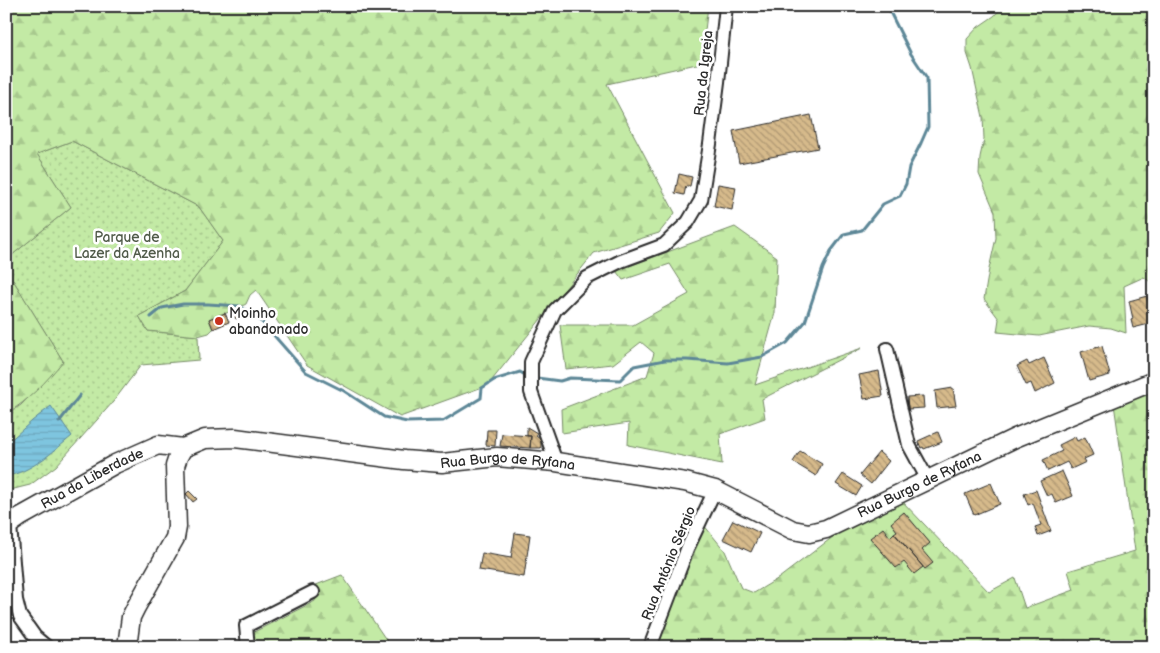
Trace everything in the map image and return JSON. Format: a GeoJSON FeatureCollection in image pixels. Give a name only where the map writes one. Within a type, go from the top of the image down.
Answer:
{"type":"FeatureCollection","features":[{"type":"Feature","properties":{"kind":"main road","name":"Rua Burgo de Ryfana"},"geometry":{"type":"LineString","coordinates":[[183,448],[205,439],[235,438],[404,460],[442,463],[497,457],[556,462],[685,482],[715,490],[793,530],[809,533],[826,529],[1015,438],[1154,381]]}},
{"type":"Feature","properties":{"kind":"main road","name":"Rua da Liberdade"},"geometry":{"type":"LineString","coordinates":[[8,526],[20,517],[115,464],[158,445],[183,448]]}},
{"type":"Feature","properties":{"kind":"main road"},"geometry":{"type":"LineString","coordinates":[[127,647],[131,617],[175,538],[177,527],[175,466],[183,448]]}},
{"type":"Feature","properties":{"kind":"street","name":"Rua da Igreja"},"geometry":{"type":"LineString","coordinates":[[556,462],[531,392],[531,362],[555,310],[587,278],[621,261],[664,245],[688,222],[701,200],[718,82],[726,6]]}},
{"type":"Feature","properties":{"kind":"street"},"geometry":{"type":"LineString","coordinates":[[887,350],[909,445],[928,480]]}},
{"type":"Feature","properties":{"kind":"street","name":"Rua António Sérgio"},"geometry":{"type":"LineString","coordinates":[[650,647],[688,547],[715,490]]}},
{"type":"Feature","properties":{"kind":"street"},"geometry":{"type":"LineString","coordinates":[[8,526],[16,600],[20,616],[34,637],[46,647]]}},
{"type":"Feature","properties":{"kind":"street"},"geometry":{"type":"LineString","coordinates":[[248,647],[246,626],[313,592]]}},
{"type":"Feature","properties":{"kind":"green space"},"geometry":{"type":"Polygon","coordinates":[[[6,6],[708,6],[701,63],[607,84],[675,213],[659,233],[594,253],[488,385],[400,417],[307,365],[256,290],[250,295],[246,304],[209,319],[213,329],[209,333],[198,336],[148,331],[139,316],[185,291],[223,241],[199,207],[72,141],[37,154],[71,207],[6,260],[6,6]]]}},
{"type":"Feature","properties":{"kind":"green space"},"geometry":{"type":"Polygon","coordinates":[[[1003,6],[1154,6],[1154,285],[1144,277],[1124,286],[1126,333],[1111,328],[1089,326],[1039,336],[997,332],[999,319],[984,299],[996,238],[995,212],[979,174],[984,139],[983,117],[967,53],[967,39],[1003,6]]]}},
{"type":"Feature","properties":{"kind":"green space","name":"Parque de Lazer da Azenha"},"geometry":{"type":"Polygon","coordinates":[[[72,141],[199,207],[223,241],[185,291],[139,316],[148,331],[198,336],[199,360],[141,365],[113,402],[56,466],[30,485],[6,491],[6,414],[21,405],[63,361],[13,280],[6,276],[6,260],[71,207],[37,154],[72,141]]]}},
{"type":"Feature","properties":{"kind":"green space"},"geometry":{"type":"Polygon","coordinates":[[[735,227],[777,257],[775,313],[755,385],[862,348],[762,399],[765,418],[720,434],[722,464],[628,445],[629,423],[562,433],[561,409],[647,376],[654,353],[641,342],[613,364],[566,369],[560,325],[633,325],[689,294],[670,264],[623,280],[616,271],[735,227]]]}},
{"type":"Feature","properties":{"kind":"green space"},"geometry":{"type":"Polygon","coordinates":[[[6,276],[13,280],[63,361],[37,390],[6,414],[6,276]]]}},
{"type":"Feature","properties":{"kind":"green space"},"geometry":{"type":"Polygon","coordinates":[[[1154,386],[1154,647],[655,647],[703,524],[725,551],[741,588],[754,593],[779,578],[838,533],[901,500],[989,592],[1015,578],[1025,608],[1074,590],[1068,571],[1135,551],[1114,404],[1154,386]]]}},
{"type":"Feature","properties":{"kind":"green space"},"geometry":{"type":"Polygon","coordinates":[[[342,575],[391,647],[253,647],[254,632],[315,601],[316,585],[342,575]]]}},
{"type":"Feature","properties":{"kind":"water"},"geometry":{"type":"Polygon","coordinates":[[[51,406],[72,436],[33,466],[24,471],[6,476],[6,444],[51,406]]]}},
{"type":"Feature","properties":{"kind":"building"},"geometry":{"type":"Polygon","coordinates":[[[811,115],[818,148],[739,163],[733,131],[811,115]]]}},
{"type":"Feature","properties":{"kind":"building"},"geometry":{"type":"Polygon","coordinates":[[[679,174],[692,177],[690,186],[686,186],[684,195],[675,193],[679,174]]]}},
{"type":"Feature","properties":{"kind":"building"},"geometry":{"type":"Polygon","coordinates":[[[718,184],[736,187],[732,210],[714,206],[718,184]]]}},
{"type":"Feature","properties":{"kind":"building"},"geometry":{"type":"Polygon","coordinates":[[[1147,296],[1153,323],[1133,328],[1129,301],[1147,296]]]}},
{"type":"Feature","properties":{"kind":"building"},"geometry":{"type":"Polygon","coordinates":[[[240,307],[245,314],[236,319],[232,311],[240,307]]]}},
{"type":"Feature","properties":{"kind":"building","name":"Moinho abandonado"},"geometry":{"type":"Polygon","coordinates":[[[225,313],[229,322],[213,329],[209,319],[225,313]]]}},
{"type":"Feature","properties":{"kind":"building"},"geometry":{"type":"Polygon","coordinates":[[[1102,346],[1110,375],[1089,381],[1081,352],[1102,346]]]}},
{"type":"Feature","properties":{"kind":"building"},"geometry":{"type":"Polygon","coordinates":[[[1044,358],[1055,383],[1035,393],[1031,383],[1026,385],[1017,366],[1027,361],[1029,365],[1044,358]]]}},
{"type":"Feature","properties":{"kind":"building"},"geometry":{"type":"Polygon","coordinates":[[[879,371],[883,396],[864,399],[859,375],[879,371]]]}},
{"type":"Feature","properties":{"kind":"building"},"geometry":{"type":"Polygon","coordinates":[[[953,388],[956,406],[937,408],[935,391],[953,388]]]}},
{"type":"Feature","properties":{"kind":"building"},"geometry":{"type":"Polygon","coordinates":[[[923,396],[924,408],[908,409],[907,397],[923,396]]]}},
{"type":"Feature","properties":{"kind":"building"},"geometry":{"type":"Polygon","coordinates":[[[527,427],[537,433],[536,435],[541,441],[541,448],[530,448],[531,436],[527,436],[527,427]]]}},
{"type":"Feature","properties":{"kind":"building"},"geometry":{"type":"Polygon","coordinates":[[[487,430],[496,430],[495,446],[486,445],[487,430]]]}},
{"type":"Feature","properties":{"kind":"building"},"geometry":{"type":"Polygon","coordinates":[[[938,432],[942,442],[924,449],[923,447],[921,448],[918,441],[938,432]]]}},
{"type":"Feature","properties":{"kind":"building"},"geometry":{"type":"Polygon","coordinates":[[[502,434],[531,436],[530,448],[500,446],[502,434]]]}},
{"type":"Feature","properties":{"kind":"building"},"geometry":{"type":"Polygon","coordinates":[[[1075,437],[1077,441],[1085,437],[1093,455],[1084,459],[1086,462],[1071,469],[1067,462],[1048,471],[1043,460],[1062,451],[1059,445],[1075,437]]]}},
{"type":"Feature","properties":{"kind":"building"},"geometry":{"type":"Polygon","coordinates":[[[800,451],[822,464],[816,476],[793,462],[800,451]]]}},
{"type":"Feature","properties":{"kind":"building"},"geometry":{"type":"Polygon","coordinates":[[[879,452],[889,461],[871,484],[860,475],[879,452]]]}},
{"type":"Feature","properties":{"kind":"building"},"geometry":{"type":"Polygon","coordinates":[[[1062,471],[1073,496],[1056,503],[1052,494],[1047,496],[1040,481],[1062,471]]]}},
{"type":"Feature","properties":{"kind":"building"},"geometry":{"type":"Polygon","coordinates":[[[843,474],[862,486],[856,496],[836,484],[843,474]]]}},
{"type":"Feature","properties":{"kind":"building"},"geometry":{"type":"Polygon","coordinates":[[[991,483],[1000,504],[974,515],[965,494],[991,483]]]}},
{"type":"Feature","properties":{"kind":"building"},"geometry":{"type":"Polygon","coordinates":[[[1036,490],[1051,531],[1038,536],[1035,527],[1041,525],[1033,503],[1028,505],[1024,494],[1036,490]]]}},
{"type":"Feature","properties":{"kind":"building"},"geometry":{"type":"Polygon","coordinates":[[[189,491],[197,499],[193,502],[186,494],[189,491]]]}},
{"type":"Feature","properties":{"kind":"building"},"geometry":{"type":"Polygon","coordinates":[[[904,512],[930,543],[922,550],[933,563],[925,569],[894,533],[897,531],[891,523],[904,512]]]}},
{"type":"Feature","properties":{"kind":"building"},"geometry":{"type":"Polygon","coordinates":[[[733,520],[760,533],[751,552],[723,539],[733,520]]]}},
{"type":"Feature","properties":{"kind":"building"},"geometry":{"type":"Polygon","coordinates":[[[883,528],[890,537],[894,533],[923,567],[914,574],[904,562],[896,568],[870,538],[883,528]]]}},
{"type":"Feature","properties":{"kind":"building"},"geometry":{"type":"Polygon","coordinates":[[[515,533],[530,535],[524,577],[479,570],[482,553],[511,558],[515,533]]]}},
{"type":"Feature","properties":{"kind":"waterway"},"geometry":{"type":"LineString","coordinates":[[537,378],[560,381],[570,378],[620,380],[634,366],[665,360],[728,363],[762,357],[787,343],[805,322],[823,268],[831,251],[844,234],[862,230],[883,204],[900,196],[906,184],[909,167],[928,127],[927,78],[911,54],[888,6]]}},
{"type":"Feature","properties":{"kind":"waterway"},"geometry":{"type":"LineString","coordinates":[[151,317],[162,308],[183,304],[240,306],[250,313]]}},
{"type":"Feature","properties":{"kind":"waterway"},"geometry":{"type":"LineString","coordinates":[[258,319],[306,372],[344,391],[384,417],[407,422],[443,421],[481,398],[482,388],[494,380],[520,372],[525,375]]}},
{"type":"Feature","properties":{"kind":"waterway"},"geometry":{"type":"LineString","coordinates":[[59,422],[80,395]]}},
{"type":"Feature","properties":{"kind":"place","name":"Moinho abandonado"},"geometry":{"type":"Point","coordinates":[219,321]}}]}
